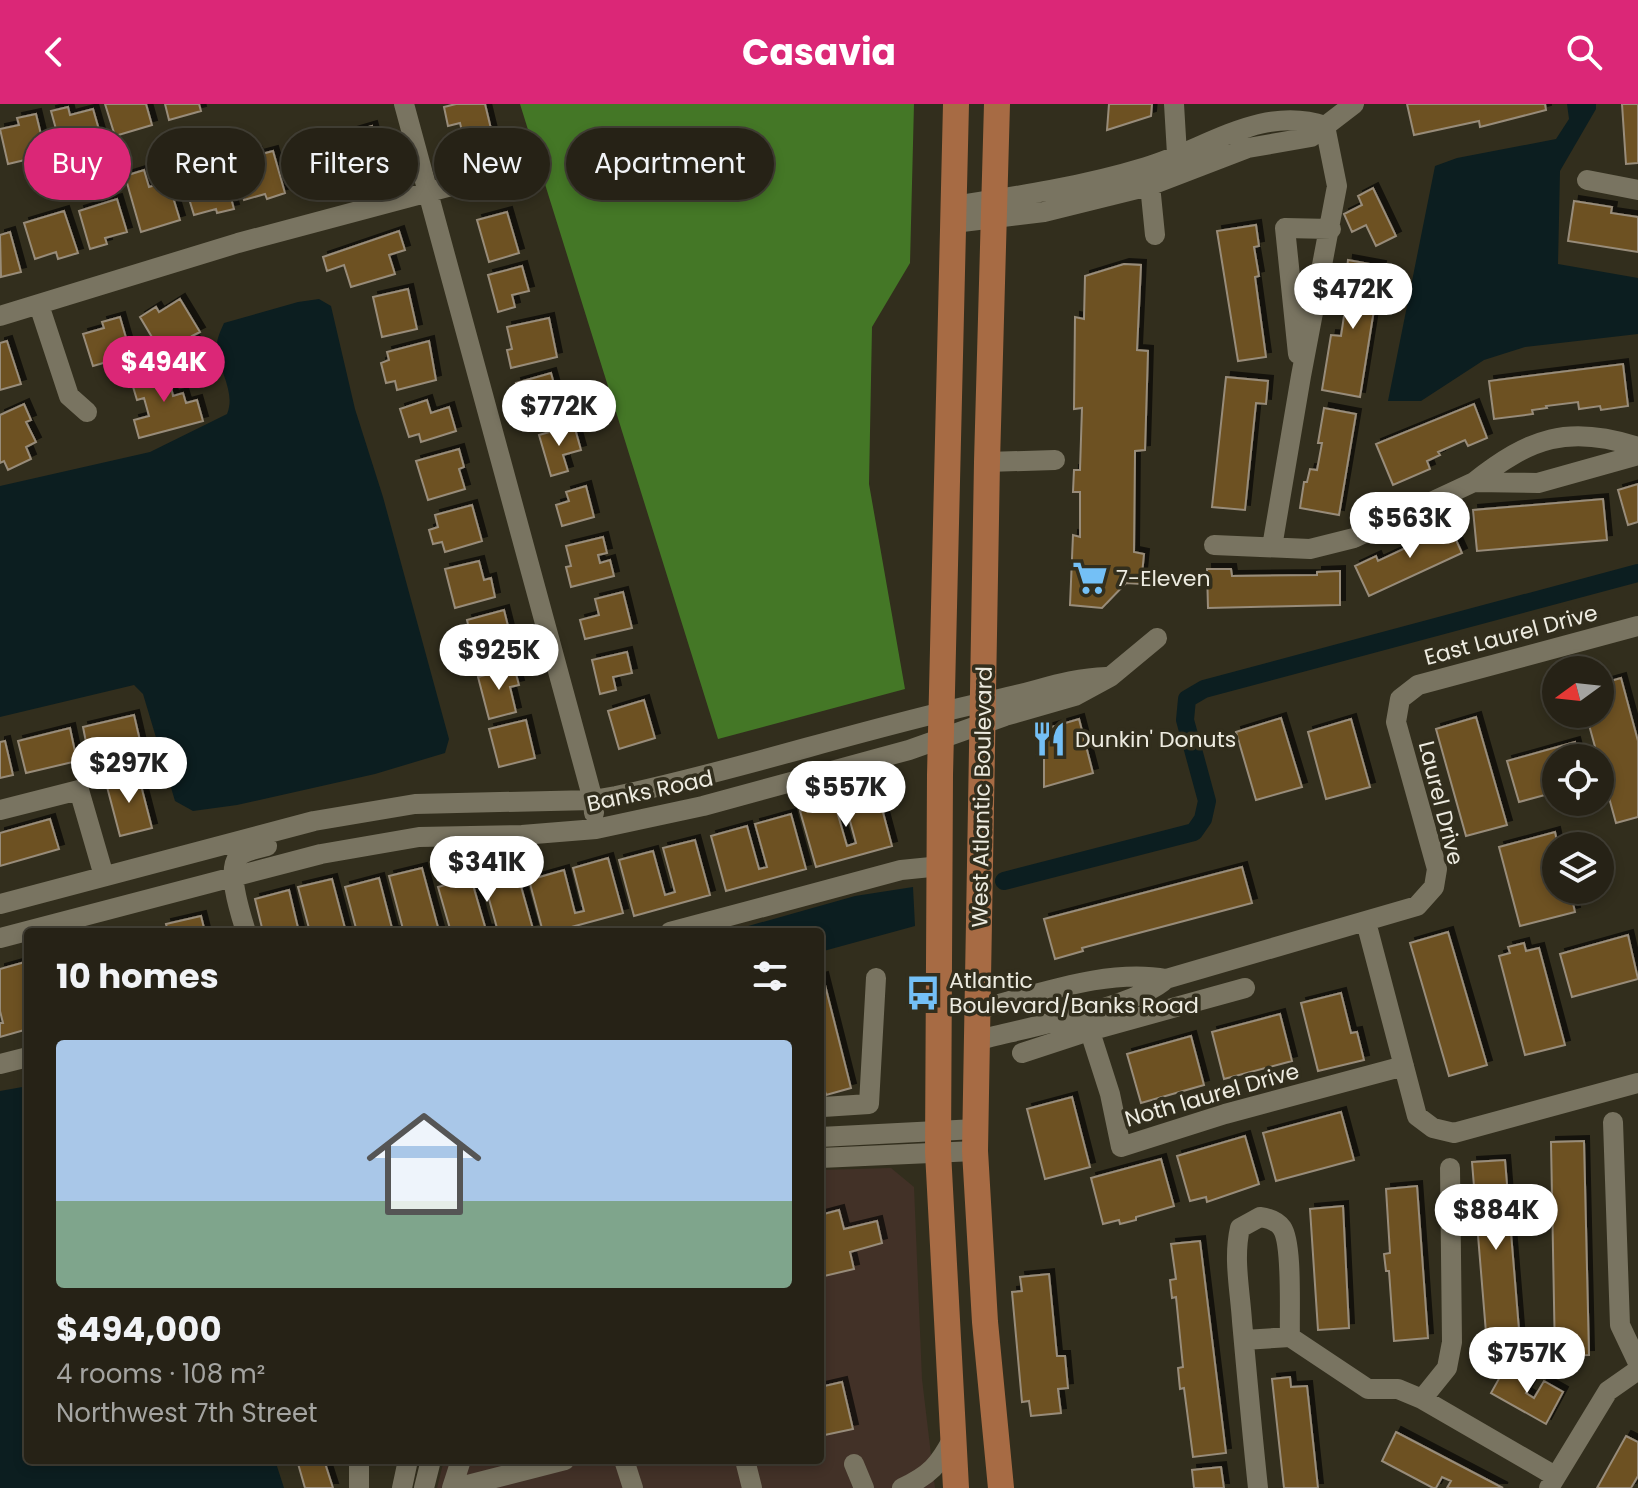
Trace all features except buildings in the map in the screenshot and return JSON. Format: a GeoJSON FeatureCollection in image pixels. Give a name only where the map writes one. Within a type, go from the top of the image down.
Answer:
{"type":"FeatureCollection","features":[{"type":"Feature","properties":{"kind":"main road","name":"West Atlantic Boulevard"},"geometry":{"type":"LineString","coordinates":[[956,104],[941,738],[938,1141],[956,1488]]}},
{"type":"Feature","properties":{"kind":"main road","name":"West Atlantic Boulevard"},"geometry":{"type":"LineString","coordinates":[[997,104],[975,1140],[985,1322],[1001,1488]]}},
{"type":"Feature","properties":{"kind":"street"},"geometry":{"type":"LineString","coordinates":[[404,104],[593,800],[596,829]]}},
{"type":"Feature","properties":{"kind":"street"},"geometry":{"type":"LineString","coordinates":[[1174,104],[1177,154]]}},
{"type":"Feature","properties":{"kind":"street"},"geometry":{"type":"LineString","coordinates":[[954,214],[995,209],[1090,182],[1149,176],[1248,148],[1311,137],[1354,104]]}},
{"type":"Feature","properties":{"kind":"street"},"geometry":{"type":"LineString","coordinates":[[1149,176],[1177,154],[1236,130],[1278,118],[1308,119],[1325,126]]}},
{"type":"Feature","properties":{"kind":"street"},"geometry":{"type":"LineString","coordinates":[[1272,547],[1337,186],[1325,126]]}},
{"type":"Feature","properties":{"kind":"street"},"geometry":{"type":"LineString","coordinates":[[1149,176],[1155,235]]}},
{"type":"Feature","properties":{"kind":"street"},"geometry":{"type":"LineString","coordinates":[[1587,180],[1638,190]]}},
{"type":"Feature","properties":{"kind":"street"},"geometry":{"type":"LineString","coordinates":[[0,316],[238,243],[434,192]]}},
{"type":"Feature","properties":{"kind":"street"},"geometry":{"type":"LineString","coordinates":[[1301,376],[1285,228],[1331,229]]}},
{"type":"Feature","properties":{"kind":"street"},"geometry":{"type":"LineString","coordinates":[[39,305],[69,396],[87,412]]}},
{"type":"Feature","properties":{"kind":"street"},"geometry":{"type":"LineString","coordinates":[[1214,545],[1310,549],[1354,538],[1474,482],[1508,456],[1535,443],[1562,436],[1608,437],[1638,447]]}},
{"type":"Feature","properties":{"kind":"street"},"geometry":{"type":"LineString","coordinates":[[1474,482],[1538,483],[1638,455]]}},
{"type":"Feature","properties":{"kind":"street"},"geometry":{"type":"LineString","coordinates":[[987,462],[1055,460]]}},
{"type":"Feature","properties":{"kind":"street","name":"East Laurel Drive"},"geometry":{"type":"LineString","coordinates":[[1400,699],[1418,685],[1638,626]]}},
{"type":"Feature","properties":{"kind":"street","name":"Banks Road"},"geometry":{"type":"LineString","coordinates":[[38,928],[321,854],[419,837],[522,835],[596,829],[703,806],[909,750],[941,738],[983,713],[1080,678],[1110,677],[1157,638]]}},
{"type":"Feature","properties":{"kind":"street","name":"Laurel Drive"},"geometry":{"type":"LineString","coordinates":[[979,1009],[1109,978],[1143,975],[1166,979],[1417,906],[1434,887],[1437,869],[1396,722],[1400,699]]}},
{"type":"Feature","properties":{"kind":"street","name":"Banks Road"},"geometry":{"type":"LineString","coordinates":[[0,904],[314,821],[415,804],[593,800],[645,790],[942,712],[983,713]]}},
{"type":"Feature","properties":{"kind":"street"},"geometry":{"type":"LineString","coordinates":[[0,810],[79,790],[104,876]]}},
{"type":"Feature","properties":{"kind":"street"},"geometry":{"type":"LineString","coordinates":[[245,928],[233,877],[235,862],[240,855],[345,827],[393,808]]}},
{"type":"Feature","properties":{"kind":"street"},"geometry":{"type":"LineString","coordinates":[[685,928],[901,870],[941,866]]}},
{"type":"Feature","properties":{"kind":"street"},"geometry":{"type":"LineString","coordinates":[[1366,922],[1417,1116],[1433,1128],[1454,1133],[1638,1083]]}},
{"type":"Feature","properties":{"kind":"street","name":"Banks Road"},"geometry":{"type":"LineString","coordinates":[[0,938],[24,932]]}},
{"type":"Feature","properties":{"kind":"street"},"geometry":{"type":"LineString","coordinates":[[824,1107],[869,1104],[876,978]]}},
{"type":"Feature","properties":{"kind":"street","name":"Laurel Drive"},"geometry":{"type":"LineString","coordinates":[[979,1040],[1087,1022],[1156,990],[1166,979]]}},
{"type":"Feature","properties":{"kind":"street"},"geometry":{"type":"LineString","coordinates":[[1022,1053],[1087,1022],[1245,988]]}},
{"type":"Feature","properties":{"kind":"street","name":"Noth laurel Drive"},"geometry":{"type":"LineString","coordinates":[[1087,1022],[1110,1094],[1121,1147],[1225,1114],[1404,1066]]}},
{"type":"Feature","properties":{"kind":"street"},"geometry":{"type":"LineString","coordinates":[[0,1064],[24,1058]]}},
{"type":"Feature","properties":{"kind":"street"},"geometry":{"type":"LineString","coordinates":[[1613,1122],[1620,1325],[1638,1363]]}},
{"type":"Feature","properties":{"kind":"street"},"geometry":{"type":"LineString","coordinates":[[824,1137],[975,1140]]}},
{"type":"Feature","properties":{"kind":"street"},"geometry":{"type":"LineString","coordinates":[[824,1157],[938,1141]]}},
{"type":"Feature","properties":{"kind":"street"},"geometry":{"type":"LineString","coordinates":[[1422,1399],[1447,1368],[1452,1342],[1450,1168]]}},
{"type":"Feature","properties":{"kind":"street"},"geometry":{"type":"LineString","coordinates":[[1258,1488],[1236,1246],[1240,1228],[1260,1217],[1271,1219],[1282,1227],[1288,1244],[1290,1337]]}},
{"type":"Feature","properties":{"kind":"street"},"geometry":{"type":"LineString","coordinates":[[1244,1340],[1290,1337],[1368,1389],[1398,1389],[1422,1399],[1552,1482],[1608,1391],[1638,1370]]}},
{"type":"Feature","properties":{"kind":"street"},"geometry":{"type":"LineString","coordinates":[[902,1488],[930,1472],[940,1462],[953,1438]]}},
{"type":"Feature","properties":{"kind":"street"},"geometry":{"type":"LineString","coordinates":[[359,1464],[359,1488]]}},
{"type":"Feature","properties":{"kind":"street"},"geometry":{"type":"LineString","coordinates":[[402,1488],[407,1464]]}},
{"type":"Feature","properties":{"kind":"street"},"geometry":{"type":"LineString","coordinates":[[424,1488],[430,1464]]}},
{"type":"Feature","properties":{"kind":"street"},"geometry":{"type":"LineString","coordinates":[[460,1464],[454,1488],[549,1464]]}},
{"type":"Feature","properties":{"kind":"street"},"geometry":{"type":"LineString","coordinates":[[625,1464],[633,1488]]}},
{"type":"Feature","properties":{"kind":"street"},"geometry":{"type":"LineString","coordinates":[[746,1464],[752,1488]]}},
{"type":"Feature","properties":{"kind":"street"},"geometry":{"type":"LineString","coordinates":[[854,1464],[864,1488]]}},
{"type":"Feature","properties":{"kind":"shaded area"},"geometry":{"type":"Polygon","coordinates":[[[1567,104],[1596,104],[1596,109],[1560,171],[1558,264],[1638,278],[1638,334],[1525,347],[1484,360],[1421,401],[1388,401],[1435,166],[1457,158],[1556,139],[1569,119],[1567,104]]]}},
{"type":"Feature","properties":{"kind":"shaded area"},"geometry":{"type":"Polygon","coordinates":[[[319,299],[331,306],[355,409],[383,497],[449,739],[445,753],[375,774],[237,805],[193,811],[175,801],[143,694],[134,685],[0,717],[0,486],[150,452],[227,414],[230,398],[217,346],[224,323],[319,299]]]}},
{"type":"Feature","properties":{"kind":"shaded area"},"geometry":{"type":"Polygon","coordinates":[[[913,887],[915,926],[824,951],[824,928],[741,928],[855,896],[913,887]]]}},
{"type":"Feature","properties":{"kind":"shaded area"},"geometry":{"type":"Polygon","coordinates":[[[24,1087],[24,1464],[276,1464],[284,1488],[0,1488],[0,1091],[24,1087]]]}},
{"type":"Feature","properties":{"kind":"shaded area"},"geometry":{"type":"Polygon","coordinates":[[[891,1168],[914,1187],[922,1379],[935,1488],[437,1488],[443,1464],[824,1464],[824,1170],[891,1168]]]}},
{"type":"Feature","properties":{"kind":"green space"},"geometry":{"type":"Polygon","coordinates":[[[520,104],[914,104],[910,263],[872,327],[869,484],[905,689],[718,739],[550,200],[550,128],[527,128],[520,104]]]}},
{"type":"Feature","properties":{"kind":"waterway"},"geometry":{"type":"LineString","coordinates":[[1004,881],[1194,832],[1203,819],[1207,801],[1185,720],[1187,699],[1204,689],[1638,573]]}},
{"type":"Feature","properties":{"kind":"place","name":"7-Eleven"},"geometry":{"type":"Point","coordinates":[1090,578]}},
{"type":"Feature","properties":{"kind":"place","name":"Dunkin' Donuts"},"geometry":{"type":"Point","coordinates":[1049,739]}},
{"type":"Feature","properties":{"kind":"place","name":"Atlantic Boulevard/Banks Road"},"geometry":{"type":"Point","coordinates":[923,993]}}]}
